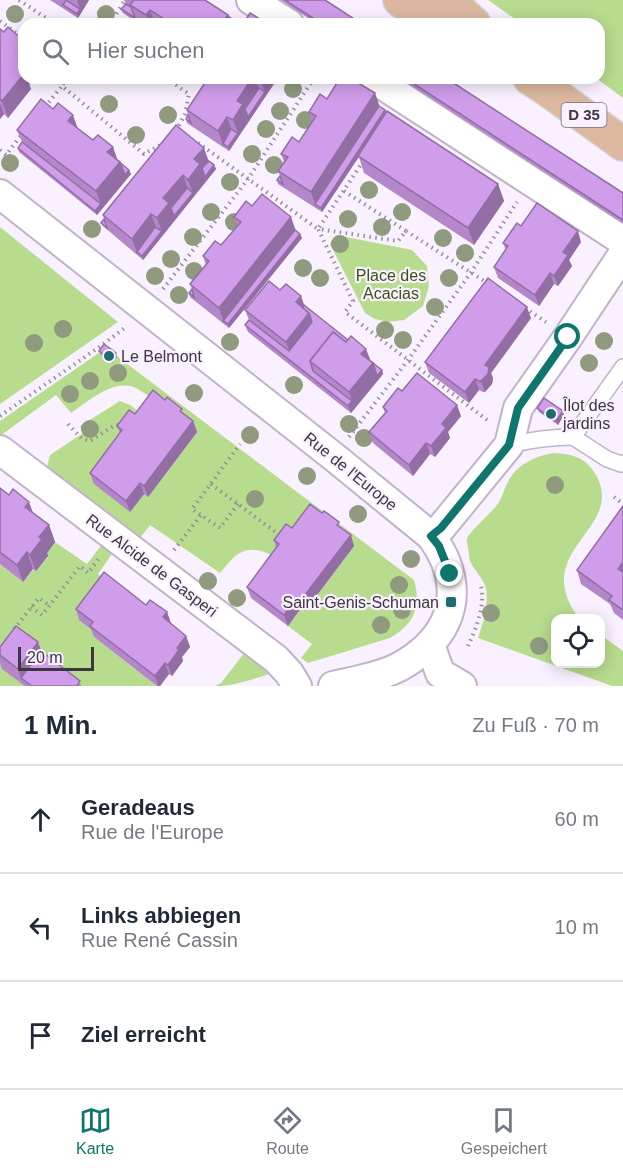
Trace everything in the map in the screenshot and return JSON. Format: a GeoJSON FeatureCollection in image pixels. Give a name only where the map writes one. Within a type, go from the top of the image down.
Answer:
{"type":"FeatureCollection","features":[{"type":"Feature","properties":{"kind":"main road"},"geometry":{"type":"LineString","coordinates":[[400,0],[430,18]]}},
{"type":"Feature","properties":{"kind":"main road"},"geometry":{"type":"LineString","coordinates":[[448,0],[468,18]]}},
{"type":"Feature","properties":{"kind":"main road","name":"D 35"},"geometry":{"type":"LineString","coordinates":[[540,84],[623,144]]}},
{"type":"Feature","properties":{"kind":"street"},"geometry":{"type":"LineString","coordinates":[[251,0],[280,18]]}},
{"type":"Feature","properties":{"kind":"street"},"geometry":{"type":"LineString","coordinates":[[381,84],[623,241]]}},
{"type":"Feature","properties":{"kind":"street","name":"Rue de l'Europe"},"geometry":{"type":"LineString","coordinates":[[0,194],[431,536]]}},
{"type":"Feature","properties":{"kind":"street"},"geometry":{"type":"LineString","coordinates":[[333,686],[397,668],[430,644],[442,629],[448,617],[452,589],[450,574],[439,546],[431,536],[441,528],[509,445],[518,408],[623,254]]}},
{"type":"Feature","properties":{"kind":"street","name":"Rue Alcide de Gasperi"},"geometry":{"type":"LineString","coordinates":[[0,450],[276,659],[297,686]]}},
{"type":"Feature","properties":{"kind":"street"},"geometry":{"type":"LineString","coordinates":[[430,644],[440,673],[462,686]]}},
{"type":"Feature","properties":{"kind":"lane"},"geometry":{"type":"LineString","coordinates":[[573,437],[623,367]]}},
{"type":"Feature","properties":{"kind":"lane"},"geometry":{"type":"LineString","coordinates":[[509,445],[531,440],[573,437],[607,459],[623,463]]}},
{"type":"Feature","properties":{"kind":"path"},"geometry":{"type":"LineString","coordinates":[[19,0],[46,18]]}},
{"type":"Feature","properties":{"kind":"path"},"geometry":{"type":"LineString","coordinates":[[114,18],[125,0]]}},
{"type":"Feature","properties":{"kind":"path"},"geometry":{"type":"LineString","coordinates":[[0,21],[18,34]]}},
{"type":"Feature","properties":{"kind":"path"},"geometry":{"type":"LineString","coordinates":[[170,136],[178,129],[185,114],[189,94],[175,84]]}},
{"type":"Feature","properties":{"kind":"path"},"geometry":{"type":"LineString","coordinates":[[0,416],[105,343],[147,310],[248,179],[310,84]]}},
{"type":"Feature","properties":{"kind":"path"},"geometry":{"type":"LineString","coordinates":[[41,112],[62,86],[144,154],[162,144]]}},
{"type":"Feature","properties":{"kind":"path"},"geometry":{"type":"LineString","coordinates":[[0,150],[6,155],[27,129]]}},
{"type":"Feature","properties":{"kind":"path"},"geometry":{"type":"LineString","coordinates":[[195,141],[318,229],[398,241],[406,231]]}},
{"type":"Feature","properties":{"kind":"path"},"geometry":{"type":"LineString","coordinates":[[318,229],[368,154]]}},
{"type":"Feature","properties":{"kind":"path"},"geometry":{"type":"LineString","coordinates":[[334,457],[472,271],[531,181]]}},
{"type":"Feature","properties":{"kind":"path"},"geometry":{"type":"LineString","coordinates":[[344,191],[491,285]]}},
{"type":"Feature","properties":{"kind":"path"},"geometry":{"type":"LineString","coordinates":[[318,229],[353,302],[345,312],[493,424],[509,445]]}},
{"type":"Feature","properties":{"kind":"path"},"geometry":{"type":"LineString","coordinates":[[520,305],[568,337]]}},
{"type":"Feature","properties":{"kind":"path"},"geometry":{"type":"LineString","coordinates":[[68,424],[82,439],[90,441],[115,425],[120,424],[127,429]]}},
{"type":"Feature","properties":{"kind":"path"},"geometry":{"type":"LineString","coordinates":[[238,504],[219,528],[192,509],[240,444]]}},
{"type":"Feature","properties":{"kind":"path"},"geometry":{"type":"LineString","coordinates":[[211,484],[286,540]]}},
{"type":"Feature","properties":{"kind":"path"},"geometry":{"type":"LineString","coordinates":[[614,497],[623,504]]}},
{"type":"Feature","properties":{"kind":"path"},"geometry":{"type":"LineString","coordinates":[[159,570],[201,515]]}},
{"type":"Feature","properties":{"kind":"path"},"geometry":{"type":"LineString","coordinates":[[31,607],[42,615],[80,566],[88,573],[115,537]]}},
{"type":"Feature","properties":{"kind":"path"},"geometry":{"type":"LineString","coordinates":[[12,632],[39,598],[50,606]]}},
{"type":"Feature","properties":{"kind":"green space"},"geometry":{"type":"Polygon","coordinates":[[[488,0],[623,0],[623,98],[604,84],[605,18],[514,18],[488,0]]]}},
{"type":"Feature","properties":{"kind":"green space"},"geometry":{"type":"Polygon","coordinates":[[[0,227],[118,322],[0,404],[0,227]]]}},
{"type":"Feature","properties":{"kind":"green space","name":"Place des Acacias"},"geometry":{"type":"Polygon","coordinates":[[[336,235],[412,250],[427,266],[429,286],[423,306],[404,320],[388,322],[375,319],[365,313],[330,244],[336,235]]]}},
{"type":"Feature","properties":{"kind":"green space"},"geometry":{"type":"Polygon","coordinates":[[[106,348],[414,580],[416,607],[405,627],[390,638],[308,663],[301,658],[312,644],[288,626],[301,608],[305,611],[354,546],[279,560],[261,551],[247,550],[239,553],[220,573],[150,525],[140,538],[46,471],[50,455],[83,433],[80,426],[120,401],[130,405],[145,416],[130,512],[144,494],[156,401],[136,388],[119,386],[110,389],[71,413],[56,395],[0,436],[0,421],[106,348]]]}},
{"type":"Feature","properties":{"kind":"green space"},"geometry":{"type":"Polygon","coordinates":[[[554,453],[572,455],[582,460],[594,472],[601,486],[602,499],[594,522],[571,555],[564,574],[566,594],[576,614],[551,614],[551,664],[478,638],[485,614],[487,595],[483,581],[470,561],[467,542],[471,532],[499,503],[515,472],[540,456],[554,453]]]}},
{"type":"Feature","properties":{"kind":"green space"},"geometry":{"type":"Polygon","coordinates":[[[55,542],[87,564],[103,543],[114,551],[98,574],[108,583],[97,633],[94,637],[157,686],[0,686],[0,564],[23,582],[48,557],[45,554],[55,542]]]}},
{"type":"Feature","properties":{"kind":"green space"},"geometry":{"type":"Polygon","coordinates":[[[605,638],[623,651],[623,686],[612,686],[562,668],[605,668],[605,638]]]}},
{"type":"Feature","properties":{"kind":"green space"},"geometry":{"type":"Polygon","coordinates":[[[245,652],[272,673],[237,683],[215,686],[221,683],[245,652]]]}},
{"type":"Feature","properties":{"kind":"building"},"geometry":{"type":"Polygon","coordinates":[[[66,0],[80,9],[77,14],[63,5],[66,0]]]}},
{"type":"Feature","properties":{"kind":"building"},"geometry":{"type":"Polygon","coordinates":[[[134,0],[205,0],[228,15],[226,18],[163,18],[150,10],[146,15],[130,5],[134,0]]]}},
{"type":"Feature","properties":{"kind":"building"},"geometry":{"type":"Polygon","coordinates":[[[285,0],[325,0],[353,18],[313,18],[285,0]]]}},
{"type":"Feature","properties":{"kind":"building"},"geometry":{"type":"Polygon","coordinates":[[[126,4],[131,7],[135,18],[121,9],[126,4]]]}},
{"type":"Feature","properties":{"kind":"building"},"geometry":{"type":"Polygon","coordinates":[[[250,13],[258,18],[247,18],[250,13]]]}},
{"type":"Feature","properties":{"kind":"building"},"geometry":{"type":"Polygon","coordinates":[[[8,27],[18,36],[18,81],[2,101],[0,99],[0,29],[4,32],[8,27]]]}},
{"type":"Feature","properties":{"kind":"building"},"geometry":{"type":"Polygon","coordinates":[[[204,84],[248,84],[237,101],[243,104],[233,120],[227,117],[218,131],[187,110],[204,84]]]}},
{"type":"Feature","properties":{"kind":"building"},"geometry":{"type":"Polygon","coordinates":[[[336,84],[360,84],[375,93],[311,192],[278,171],[288,157],[281,154],[292,137],[299,142],[316,116],[309,112],[320,94],[327,99],[336,84]]]}},
{"type":"Feature","properties":{"kind":"building"},"geometry":{"type":"Polygon","coordinates":[[[414,84],[455,84],[623,193],[623,220],[414,84]]]}},
{"type":"Feature","properties":{"kind":"building"},"geometry":{"type":"Polygon","coordinates":[[[259,88],[265,92],[248,117],[245,109],[259,88]]]}},
{"type":"Feature","properties":{"kind":"building"},"geometry":{"type":"Polygon","coordinates":[[[41,99],[53,109],[58,103],[73,115],[68,121],[93,140],[98,135],[113,147],[107,152],[120,162],[96,191],[17,130],[41,99]]]}},
{"type":"Feature","properties":{"kind":"building"},"geometry":{"type":"Polygon","coordinates":[[[379,106],[385,110],[321,208],[315,204],[379,106]]]}},
{"type":"Feature","properties":{"kind":"building"},"geometry":{"type":"Polygon","coordinates":[[[387,111],[498,184],[468,228],[358,156],[387,111]]]}},
{"type":"Feature","properties":{"kind":"building"},"geometry":{"type":"Polygon","coordinates":[[[176,125],[204,148],[194,159],[200,164],[188,180],[183,175],[163,198],[169,203],[157,218],[151,214],[132,239],[103,215],[176,125]]]}},
{"type":"Feature","properties":{"kind":"building"},"geometry":{"type":"Polygon","coordinates":[[[231,129],[238,133],[228,147],[223,144],[231,129]]]}},
{"type":"Feature","properties":{"kind":"building"},"geometry":{"type":"Polygon","coordinates":[[[22,142],[101,204],[95,211],[18,148],[22,142]]]}},
{"type":"Feature","properties":{"kind":"building"},"geometry":{"type":"Polygon","coordinates":[[[209,161],[214,165],[205,177],[202,168],[209,161]]]}},
{"type":"Feature","properties":{"kind":"building"},"geometry":{"type":"Polygon","coordinates":[[[120,163],[129,170],[125,175],[120,163]]]}},
{"type":"Feature","properties":{"kind":"building"},"geometry":{"type":"Polygon","coordinates":[[[187,188],[193,193],[174,216],[171,208],[187,188]]]}},
{"type":"Feature","properties":{"kind":"building"},"geometry":{"type":"Polygon","coordinates":[[[262,194],[291,217],[219,308],[190,284],[209,261],[203,256],[215,241],[221,245],[241,222],[234,217],[246,201],[252,206],[262,194]]]}},
{"type":"Feature","properties":{"kind":"building"},"geometry":{"type":"Polygon","coordinates":[[[537,203],[578,231],[563,252],[568,255],[554,276],[550,273],[535,295],[494,267],[508,246],[503,243],[517,223],[521,226],[537,203]]]}},
{"type":"Feature","properties":{"kind":"building"},"geometry":{"type":"Polygon","coordinates":[[[155,227],[162,231],[142,256],[137,252],[155,227]]]}},
{"type":"Feature","properties":{"kind":"building"},"geometry":{"type":"Polygon","coordinates":[[[295,230],[300,234],[228,324],[223,321],[295,230]]]}},
{"type":"Feature","properties":{"kind":"building"},"geometry":{"type":"Polygon","coordinates":[[[488,278],[527,307],[485,365],[489,367],[488,374],[481,381],[475,379],[465,392],[425,362],[488,278]]]}},
{"type":"Feature","properties":{"kind":"building"},"geometry":{"type":"Polygon","coordinates":[[[269,281],[280,290],[286,284],[301,296],[296,302],[309,313],[286,342],[245,310],[269,281]]]}},
{"type":"Feature","properties":{"kind":"building"},"geometry":{"type":"Polygon","coordinates":[[[304,305],[348,340],[346,342],[333,332],[310,361],[313,371],[352,401],[348,406],[245,325],[249,320],[289,351],[312,322],[309,313],[303,308],[304,305]]]}},
{"type":"Feature","properties":{"kind":"building"},"geometry":{"type":"Polygon","coordinates":[[[333,332],[346,342],[351,336],[366,349],[361,354],[373,363],[349,392],[310,361],[333,332]]]}},
{"type":"Feature","properties":{"kind":"building"},"geometry":{"type":"Polygon","coordinates":[[[104,344],[116,353],[111,359],[99,351],[104,344]]]}},
{"type":"Feature","properties":{"kind":"building"},"geometry":{"type":"Polygon","coordinates":[[[373,363],[382,370],[377,376],[373,363]]]}},
{"type":"Feature","properties":{"kind":"building"},"geometry":{"type":"Polygon","coordinates":[[[417,373],[457,405],[442,424],[446,428],[431,446],[426,443],[409,465],[369,432],[387,411],[383,407],[398,388],[402,391],[417,373]]]}},
{"type":"Feature","properties":{"kind":"building"},"geometry":{"type":"Polygon","coordinates":[[[153,390],[165,400],[167,397],[193,421],[144,486],[140,483],[126,501],[90,473],[122,430],[117,426],[129,410],[135,414],[153,390]]]}},
{"type":"Feature","properties":{"kind":"building","name":"Îlot des jardins"},"geometry":{"type":"Polygon","coordinates":[[[544,398],[563,411],[556,421],[537,408],[544,398]]]}},
{"type":"Feature","properties":{"kind":"building"},"geometry":{"type":"Polygon","coordinates":[[[0,488],[9,495],[13,489],[29,502],[25,507],[49,525],[39,537],[42,539],[30,555],[27,552],[17,565],[0,552],[0,488]]]}},
{"type":"Feature","properties":{"kind":"building"},"geometry":{"type":"Polygon","coordinates":[[[310,504],[339,522],[337,525],[351,535],[301,600],[297,597],[284,615],[247,587],[279,544],[274,540],[286,524],[292,528],[310,504]]]}},
{"type":"Feature","properties":{"kind":"building"},"geometry":{"type":"Polygon","coordinates":[[[623,506],[623,562],[618,569],[623,572],[623,610],[609,600],[612,596],[577,570],[623,506]]]}},
{"type":"Feature","properties":{"kind":"building"},"geometry":{"type":"Polygon","coordinates":[[[104,572],[146,605],[150,600],[167,612],[163,617],[186,636],[168,665],[165,663],[155,676],[90,626],[93,622],[76,609],[104,572]]]}},
{"type":"Feature","properties":{"kind":"building"},"geometry":{"type":"Polygon","coordinates":[[[16,626],[38,642],[18,669],[0,655],[0,647],[16,626]]]}},
{"type":"Feature","properties":{"kind":"building"},"geometry":{"type":"Polygon","coordinates":[[[41,651],[80,681],[77,686],[32,686],[21,678],[41,651]]]}},
{"type":"Feature","properties":{"kind":"place","name":"Le Belmont"},"geometry":{"type":"Point","coordinates":[109,356]}},
{"type":"Feature","properties":{"kind":"place","name":"Îlot des jardins"},"geometry":{"type":"Point","coordinates":[551,414]}},
{"type":"Feature","properties":{"kind":"place","name":"Saint-Genis-Schuman"},"geometry":{"type":"Point","coordinates":[451,602]}},
{"type":"Feature","properties":{"kind":"route"},"geometry":{"type":"LineString","coordinates":[[450,574],[439,546],[431,536],[441,528],[509,445],[518,408],[568,337]]}}]}
